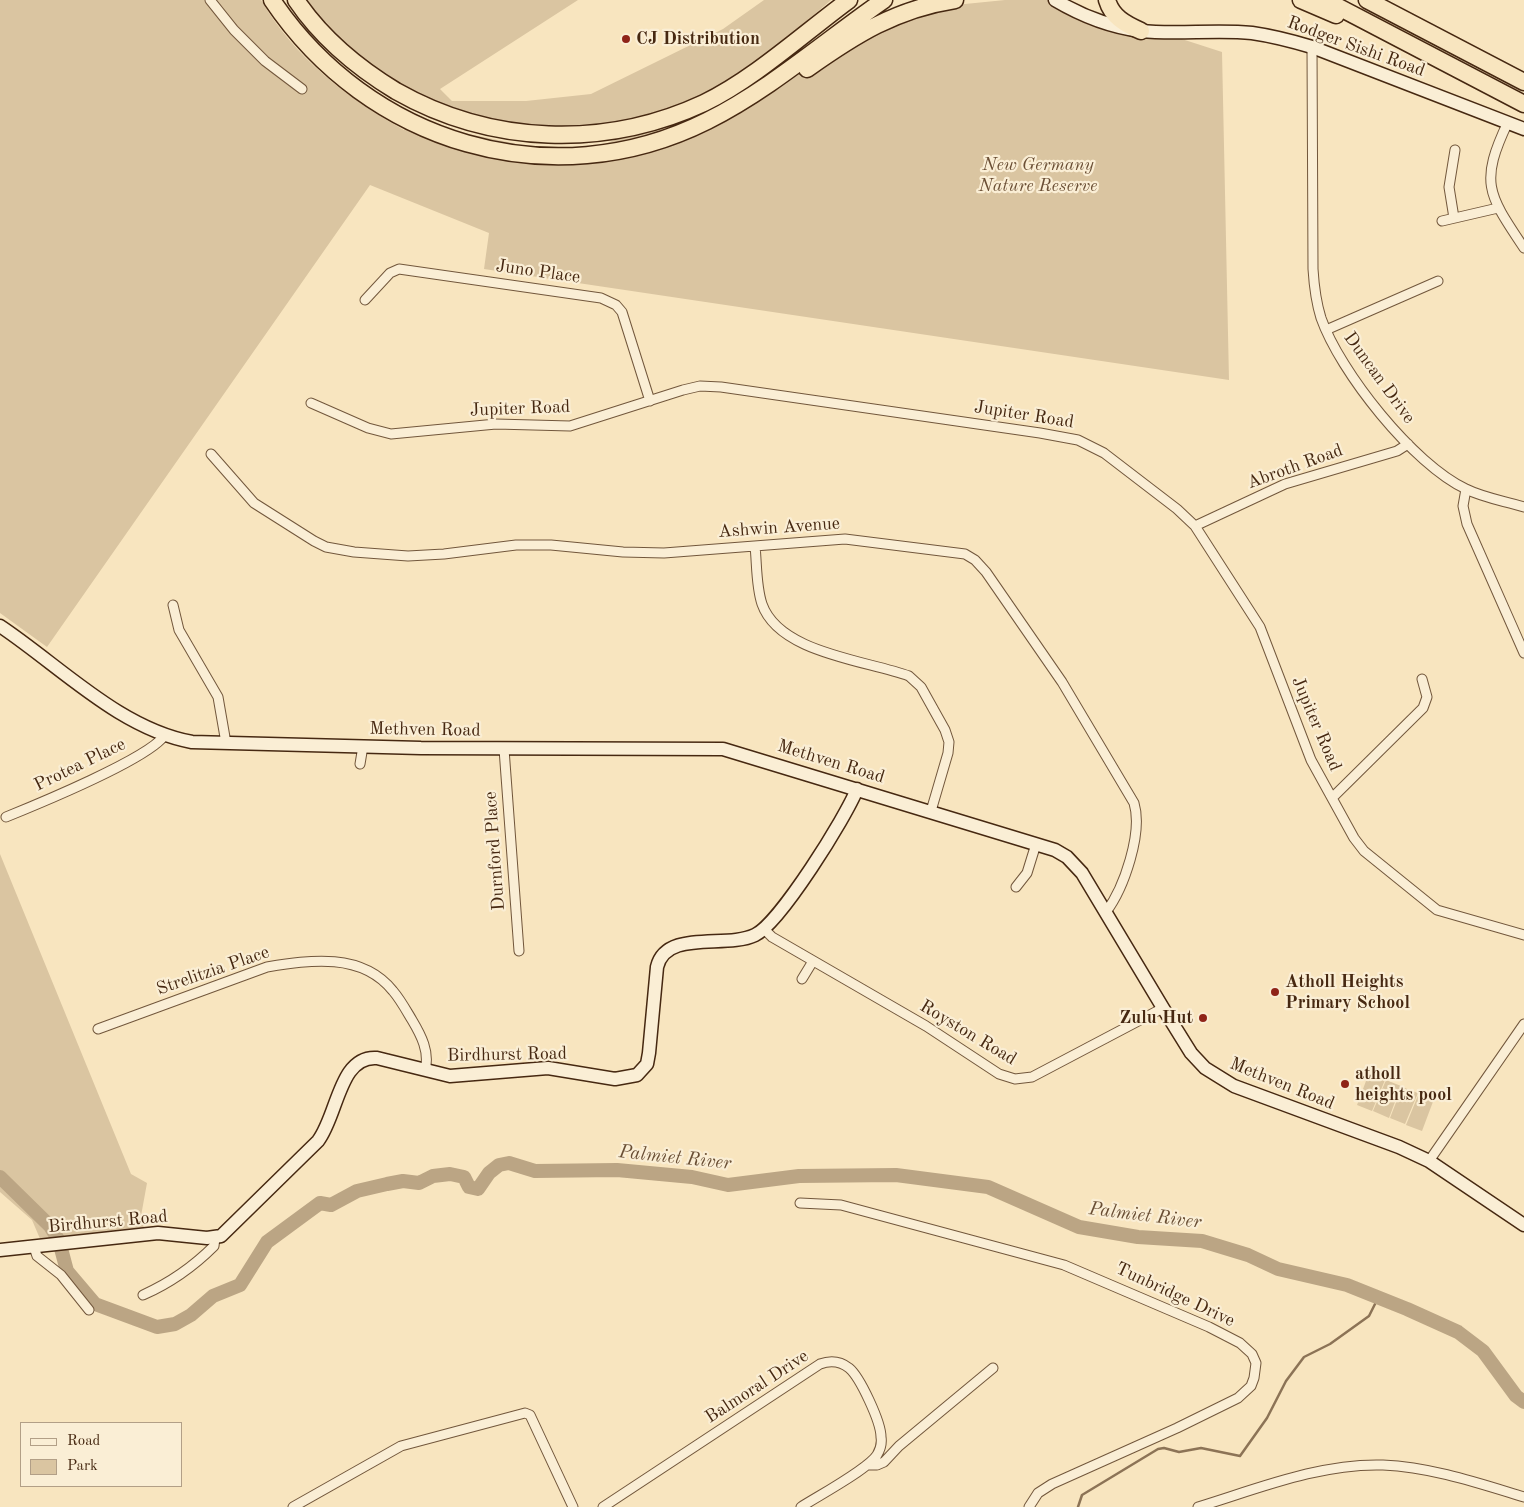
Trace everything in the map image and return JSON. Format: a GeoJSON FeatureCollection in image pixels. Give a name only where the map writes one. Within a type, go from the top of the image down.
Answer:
{"type":"FeatureCollection","features":[{"type":"Feature","properties":{"kind":"highway"},"geometry":{"type":"LineString","coordinates":[[272,0],[313,52],[358,92],[387,111],[434,133],[475,146],[510,153],[576,156],[619,155],[646,151],[696,135],[750,109],[870,27],[915,9],[955,0]]}},
{"type":"Feature","properties":{"kind":"highway"},"geometry":{"type":"LineString","coordinates":[[296,0],[337,46],[382,82],[428,108],[489,128],[545,136],[617,131],[647,124],[706,102],[755,70],[849,0]]}},
{"type":"Feature","properties":{"kind":"highway"},"geometry":{"type":"LineString","coordinates":[[706,102],[755,66],[832,0]]}},
{"type":"Feature","properties":{"kind":"highway"},"geometry":{"type":"LineString","coordinates":[[576,156],[613,152],[643,145],[675,136],[706,122],[760,91],[884,0]]}},
{"type":"Feature","properties":{"kind":"highway"},"geometry":{"type":"LineString","coordinates":[[1107,0],[1115,16],[1129,26],[1141,30]]}},
{"type":"Feature","properties":{"kind":"highway"},"geometry":{"type":"LineString","coordinates":[[1301,0],[1475,77]]}},
{"type":"Feature","properties":{"kind":"highway"},"geometry":{"type":"LineString","coordinates":[[1325,0],[1524,104]]}},
{"type":"Feature","properties":{"kind":"highway"},"geometry":{"type":"LineString","coordinates":[[1367,0],[1524,82]]}},
{"type":"Feature","properties":{"kind":"highway"},"geometry":{"type":"LineString","coordinates":[[1381,0],[1424,29]]}},
{"type":"Feature","properties":{"kind":"street"},"geometry":{"type":"LineString","coordinates":[[210,0],[234,30],[266,61],[302,88]]}},
{"type":"Feature","properties":{"kind":"street","name":"Rodger Sishi Road"},"geometry":{"type":"LineString","coordinates":[[1055,0],[1103,23],[1141,30],[1251,33],[1279,37],[1524,129]]}},
{"type":"Feature","properties":{"kind":"street","name":"Duncan Drive"},"geometry":{"type":"LineString","coordinates":[[1312,48],[1313,269],[1317,303],[1326,330],[1344,364],[1387,421],[1440,474],[1466,489],[1524,506]]}},
{"type":"Feature","properties":{"kind":"street"},"geometry":{"type":"LineString","coordinates":[[1508,122],[1493,154],[1490,170],[1491,185],[1498,208],[1524,248]]}},
{"type":"Feature","properties":{"kind":"street"},"geometry":{"type":"LineString","coordinates":[[1454,218],[1449,187],[1455,150]]}},
{"type":"Feature","properties":{"kind":"street"},"geometry":{"type":"LineString","coordinates":[[1442,222],[1498,208]]}},
{"type":"Feature","properties":{"kind":"street","name":"Juno Place"},"geometry":{"type":"LineString","coordinates":[[365,300],[390,273],[399,269],[601,298],[616,305],[622,312],[650,401]]}},
{"type":"Feature","properties":{"kind":"street"},"geometry":{"type":"LineString","coordinates":[[1326,330],[1438,281]]}},
{"type":"Feature","properties":{"kind":"street","name":"Jupiter Road"},"geometry":{"type":"LineString","coordinates":[[311,403],[368,428],[391,434],[496,424],[570,426],[700,386],[721,387],[1069,437],[1104,453],[1177,509],[1195,526],[1260,627],[1302,743],[1332,798],[1364,850],[1426,903],[1454,916],[1524,935]]}},
{"type":"Feature","properties":{"kind":"street","name":"Abroth Road"},"geometry":{"type":"LineString","coordinates":[[1195,526],[1285,484],[1397,451],[1408,444]]}},
{"type":"Feature","properties":{"kind":"street","name":"Ashwin Avenue"},"geometry":{"type":"LineString","coordinates":[[211,454],[254,502],[314,542],[326,547],[354,552],[408,556],[516,546],[551,545],[623,552],[664,553],[846,538],[956,552],[976,560],[1062,682],[1134,803],[1138,817],[1137,830],[1118,893],[1106,912]]}},
{"type":"Feature","properties":{"kind":"street"},"geometry":{"type":"LineString","coordinates":[[1466,489],[1463,506],[1468,524],[1524,653]]}},
{"type":"Feature","properties":{"kind":"street"},"geometry":{"type":"LineString","coordinates":[[755,546],[762,604],[782,632],[802,644],[909,676],[921,687],[945,730],[949,742],[948,753],[931,811]]}},
{"type":"Feature","properties":{"kind":"street"},"geometry":{"type":"LineString","coordinates":[[173,605],[180,630],[218,697],[226,743]]}},
{"type":"Feature","properties":{"kind":"street","name":"Methven Road"},"geometry":{"type":"LineString","coordinates":[[0,626],[127,718],[164,736],[192,742],[504,749],[722,749],[1061,852],[1082,873],[1191,1053],[1205,1068],[1223,1081],[1429,1161],[1524,1224]]}},
{"type":"Feature","properties":{"kind":"street"},"geometry":{"type":"LineString","coordinates":[[1332,798],[1423,708],[1427,697],[1422,678]]}},
{"type":"Feature","properties":{"kind":"street","name":"Protea Place"},"geometry":{"type":"LineString","coordinates":[[6,817],[117,766],[154,747],[164,736]]}},
{"type":"Feature","properties":{"kind":"street"},"geometry":{"type":"LineString","coordinates":[[360,764],[363,746]]}},
{"type":"Feature","properties":{"kind":"street","name":"Durnford Place"},"geometry":{"type":"LineString","coordinates":[[504,749],[518,951]]}},
{"type":"Feature","properties":{"kind":"street"},"geometry":{"type":"LineString","coordinates":[[832,781],[844,796],[845,815]]}},
{"type":"Feature","properties":{"kind":"street"},"geometry":{"type":"LineString","coordinates":[[764,930],[772,922],[845,815],[858,789]]}},
{"type":"Feature","properties":{"kind":"street"},"geometry":{"type":"LineString","coordinates":[[1016,887],[1027,873],[1036,844]]}},
{"type":"Feature","properties":{"kind":"street","name":"Royston Road"},"geometry":{"type":"LineString","coordinates":[[764,930],[772,937],[926,1026],[999,1074],[1015,1079],[1032,1077],[1163,1008]]}},
{"type":"Feature","properties":{"kind":"street","name":"Birdhurst Road"},"geometry":{"type":"LineString","coordinates":[[0,1250],[158,1233],[215,1238],[233,1227],[318,1141],[330,1122],[348,1071],[356,1062],[366,1058],[377,1058],[450,1076],[548,1068],[615,1079],[637,1075],[647,1064],[657,967],[659,959],[665,951],[682,944],[746,938],[764,930]]}},
{"type":"Feature","properties":{"kind":"street"},"geometry":{"type":"LineString","coordinates":[[802,979],[813,961]]}},
{"type":"Feature","properties":{"kind":"street","name":"Strelitzia Place"},"geometry":{"type":"LineString","coordinates":[[98,1029],[267,967],[289,963],[349,963],[374,973],[393,990],[418,1030],[426,1050],[425,1070]]}},
{"type":"Feature","properties":{"kind":"street"},"geometry":{"type":"LineString","coordinates":[[1429,1161],[1524,1024]]}},
{"type":"Feature","properties":{"kind":"street","name":"Tunbridge Drive"},"geometry":{"type":"LineString","coordinates":[[800,1203],[848,1207],[1064,1265],[1209,1326],[1240,1343],[1252,1354],[1256,1363],[1254,1378],[1250,1386],[1238,1398],[1178,1428],[1052,1484],[1038,1494],[1029,1507]]}},
{"type":"Feature","properties":{"kind":"street","name":"Birdhurst Road"},"geometry":{"type":"LineString","coordinates":[[143,1295],[170,1283],[214,1246],[215,1238]]}},
{"type":"Feature","properties":{"kind":"street","name":"Birdhurst Road"},"geometry":{"type":"LineString","coordinates":[[38,1246],[37,1256],[61,1275],[89,1310]]}},
{"type":"Feature","properties":{"kind":"street","name":"Balmoral Drive"},"geometry":{"type":"LineString","coordinates":[[602,1507],[826,1362],[842,1364],[852,1371],[878,1421],[881,1444],[877,1455],[868,1465],[801,1507]]}},
{"type":"Feature","properties":{"kind":"street"},"geometry":{"type":"LineString","coordinates":[[868,1465],[877,1465],[884,1462],[899,1446],[993,1368]]}},
{"type":"Feature","properties":{"kind":"street"},"geometry":{"type":"LineString","coordinates":[[294,1507],[401,1446],[525,1413],[530,1415],[573,1507]]}},
{"type":"Feature","properties":{"kind":"street"},"geometry":{"type":"LineString","coordinates":[[1198,1507],[1333,1469],[1368,1465],[1401,1467],[1455,1476],[1524,1497]]}},
{"type":"Feature","properties":{"kind":"green space","name":"New Germany Nature Reserve"},"geometry":{"type":"Polygon","coordinates":[[[0,0],[261,0],[289,40],[324,75],[363,105],[404,130],[410,122],[576,156],[839,47],[915,9],[1005,0],[1061,0],[1222,52],[1229,380],[484,269],[489,233],[370,185],[47,647],[0,613],[0,0]]]}},
{"type":"Feature","properties":{"kind":"green space"},"geometry":{"type":"Polygon","coordinates":[[[298,0],[578,0],[440,89],[452,101],[526,101],[591,94],[723,29],[764,0],[831,0],[755,66],[705,101],[616,130],[488,127],[367,71],[298,0]]]}},
{"type":"Feature","properties":{"kind":"green space"},"geometry":{"type":"Polygon","coordinates":[[[0,854],[131,1174],[147,1183],[141,1216],[144,1228],[41,1241],[32,1220],[0,1192],[0,854]]]}},
{"type":"Feature","properties":{"kind":"green space"},"geometry":{"type":"Polygon","coordinates":[[[1369,1073],[1385,1080],[1372,1111],[1357,1105],[1369,1073]]]}},
{"type":"Feature","properties":{"kind":"green space"},"geometry":{"type":"Polygon","coordinates":[[[1386,1080],[1401,1086],[1389,1118],[1373,1111],[1386,1080]]]}},
{"type":"Feature","properties":{"kind":"green space"},"geometry":{"type":"Polygon","coordinates":[[[1402,1087],[1418,1093],[1405,1124],[1390,1118],[1402,1087]]]}},
{"type":"Feature","properties":{"kind":"green space"},"geometry":{"type":"Polygon","coordinates":[[[1419,1093],[1434,1099],[1422,1131],[1406,1125],[1419,1093]]]}},
{"type":"Feature","properties":{"kind":"waterway","name":"Palmiet River"},"geometry":{"type":"LineString","coordinates":[[0,1177],[50,1226],[59,1241],[67,1271],[95,1304],[157,1327],[175,1324],[191,1315],[213,1296],[240,1285],[267,1242],[320,1203],[331,1205],[357,1191],[403,1181],[419,1183],[433,1176],[450,1174],[464,1177],[469,1187],[478,1189],[489,1173],[499,1165],[509,1163],[535,1171],[617,1170],[692,1177],[728,1185],[799,1176],[896,1175],[988,1187],[1079,1227],[1138,1237],[1202,1241],[1248,1255],[1278,1269],[1347,1285],[1407,1309],[1458,1332],[1483,1351],[1516,1396],[1524,1402]]}},
{"type":"Feature","properties":{"kind":"waterway"},"geometry":{"type":"LineString","coordinates":[[1078,1507],[1082,1495],[1158,1449],[1164,1448],[1179,1452],[1201,1448],[1240,1456],[1267,1418],[1286,1381],[1304,1357],[1330,1344],[1369,1316],[1378,1298]]}},
{"type":"Feature","properties":{"kind":"place","name":"CJ Distribution"},"geometry":{"type":"Point","coordinates":[626,39]}},
{"type":"Feature","properties":{"kind":"place","name":"Atholl Heights Primary School"},"geometry":{"type":"Point","coordinates":[1275,992]}},
{"type":"Feature","properties":{"kind":"place","name":"Zulu Hut"},"geometry":{"type":"Point","coordinates":[1203,1018]}},
{"type":"Feature","properties":{"kind":"place","name":"atholl heights pool"},"geometry":{"type":"Point","coordinates":[1345,1084]}}]}
